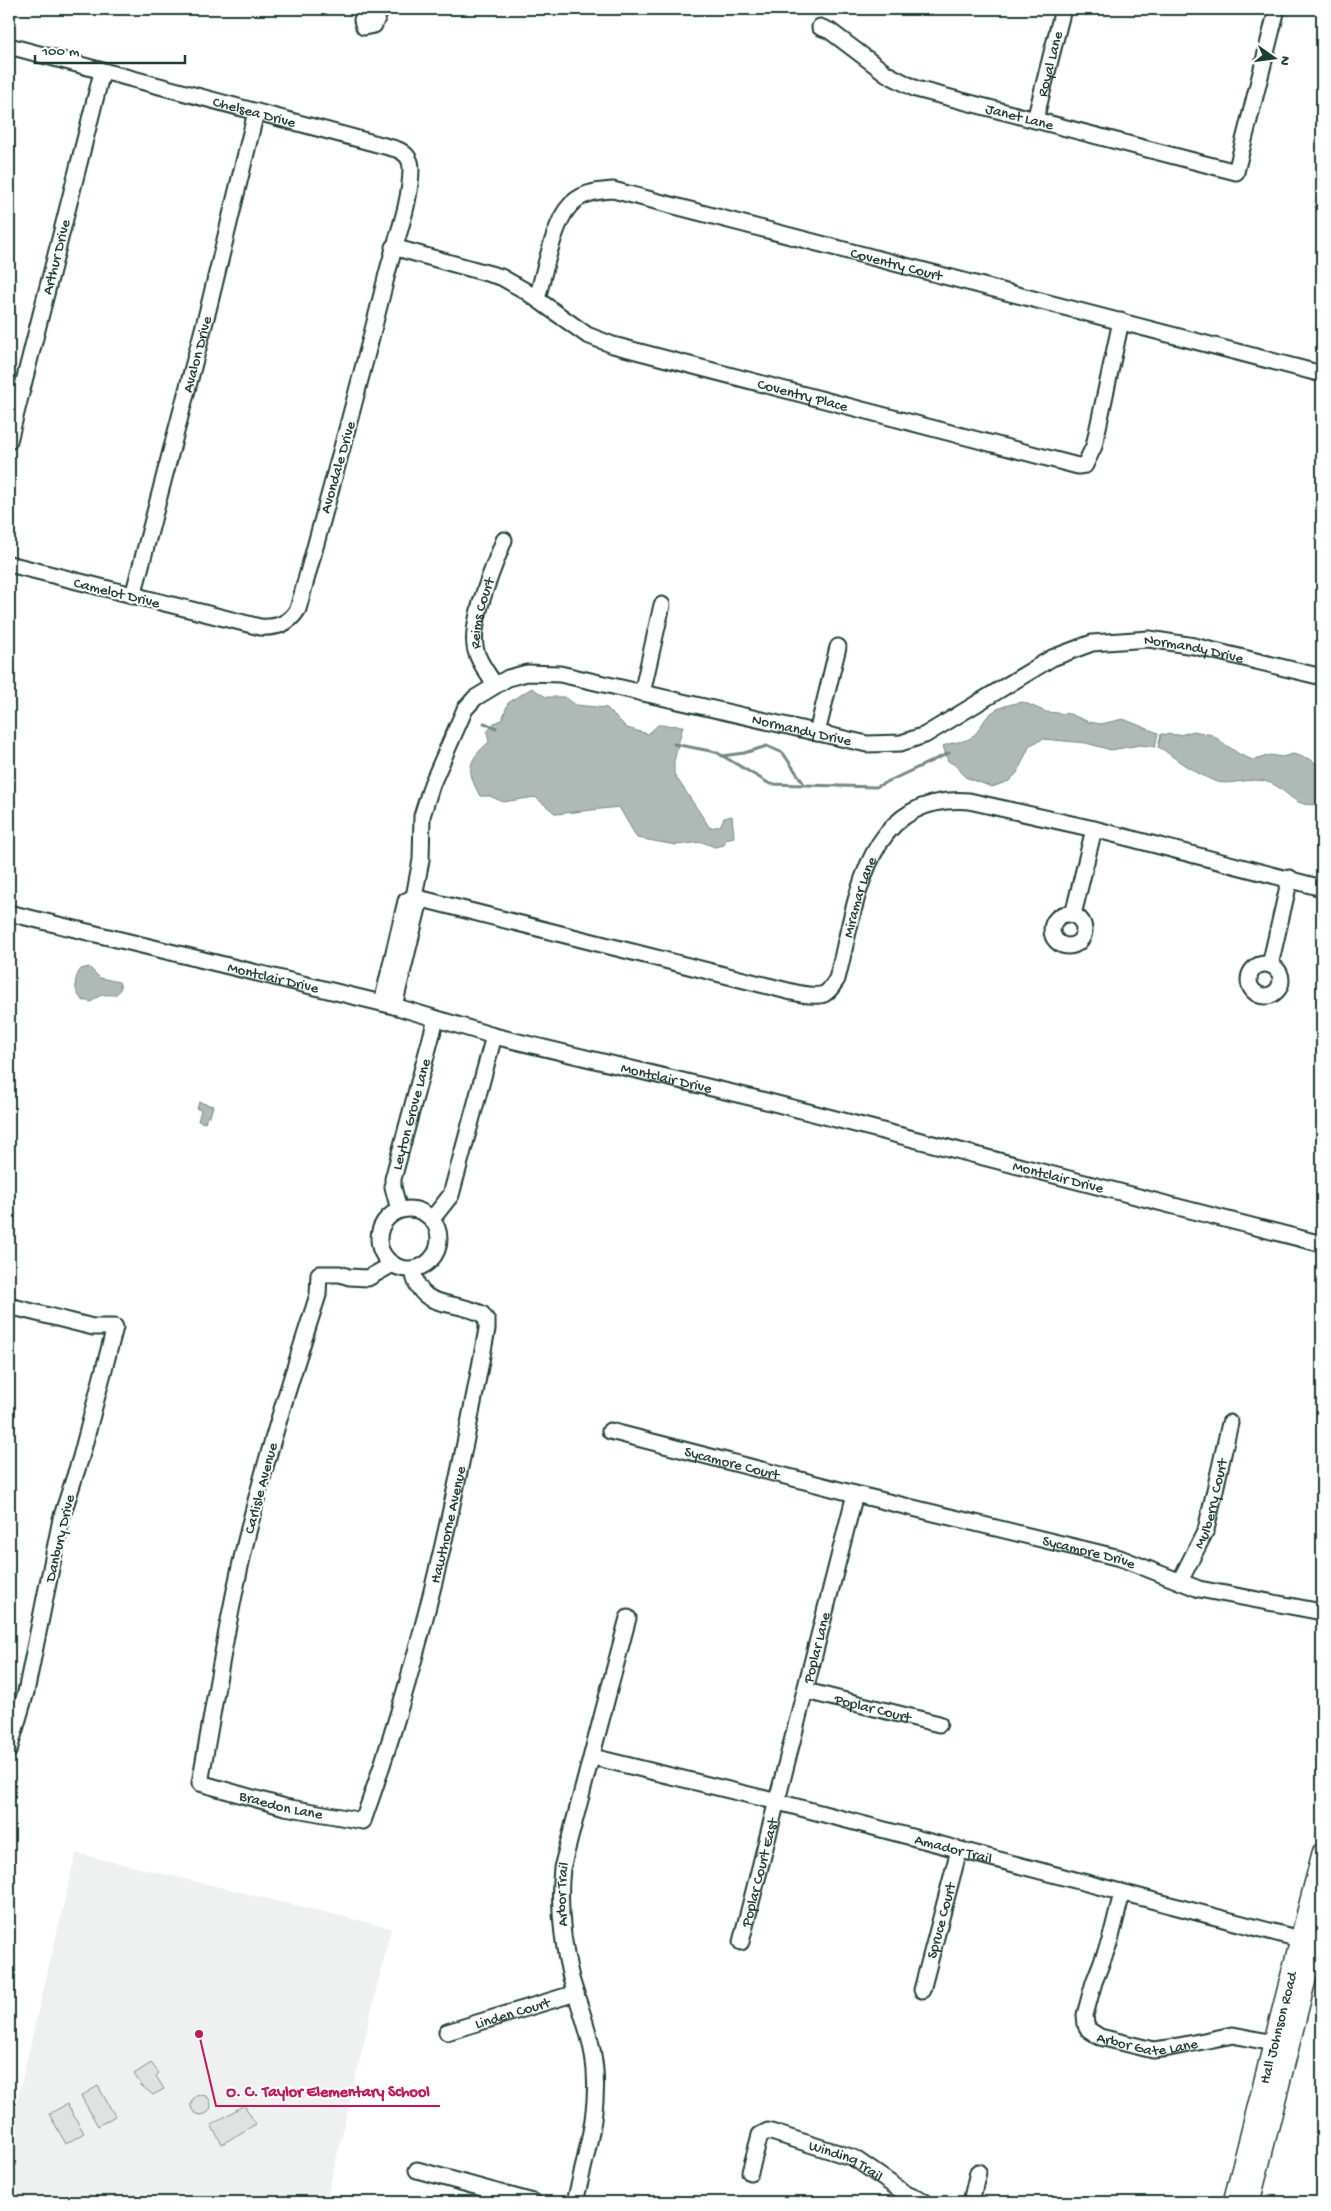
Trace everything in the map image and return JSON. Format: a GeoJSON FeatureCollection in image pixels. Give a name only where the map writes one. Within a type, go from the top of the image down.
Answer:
{"type":"FeatureCollection","features":[{"type":"Feature","properties":{"kind":"main road","name":"Hall Johnson Road"},"geometry":{"type":"LineString","coordinates":[[1250,2202],[1282,2044],[1308,1941],[1318,1888],[1322,1853]]}},
{"type":"Feature","properties":{"kind":"main road","name":"Hall Johnson Road"},"geometry":{"type":"LineString","coordinates":[[1308,1941],[1322,1916]]}},
{"type":"Feature","properties":{"kind":"main road","name":"Hall Johnson Road"},"geometry":{"type":"LineString","coordinates":[[1233,2202],[1282,2044]]}},
{"type":"Feature","properties":{"kind":"street"},"geometry":{"type":"LineString","coordinates":[[365,9],[362,20],[364,27],[374,25],[381,9]]}},
{"type":"Feature","properties":{"kind":"street","name":"Royal Lane"},"geometry":{"type":"LineString","coordinates":[[1036,120],[1063,9]]}},
{"type":"Feature","properties":{"kind":"street","name":"Janet Lane"},"geometry":{"type":"LineString","coordinates":[[820,27],[830,31],[900,83],[916,90],[1236,172],[1277,9]]}},
{"type":"Feature","properties":{"kind":"street","name":"Chelsea Drive"},"geometry":{"type":"LineString","coordinates":[[9,46],[403,152],[410,160],[410,186],[393,247]]}},
{"type":"Feature","properties":{"kind":"street","name":"Arthur Drive"},"geometry":{"type":"LineString","coordinates":[[9,441],[102,72]]}},
{"type":"Feature","properties":{"kind":"street","name":"Avalon Drive"},"geometry":{"type":"LineString","coordinates":[[133,596],[206,319],[256,112]]}},
{"type":"Feature","properties":{"kind":"street","name":"Coventry Court"},"geometry":{"type":"LineString","coordinates":[[537,299],[557,232],[567,208],[578,199],[593,191],[613,190],[1322,374]]}},
{"type":"Feature","properties":{"kind":"street","name":"Coventry Place"},"geometry":{"type":"LineString","coordinates":[[393,247],[501,277],[537,299],[587,335],[613,345],[1078,466],[1085,465],[1089,461],[1094,446],[1121,321]]}},
{"type":"Feature","properties":{"kind":"street","name":"Avondale Drive"},"geometry":{"type":"LineString","coordinates":[[226,620],[273,628],[293,617],[298,609],[357,398],[393,247]]}},
{"type":"Feature","properties":{"kind":"street","name":"Reims Court"},"geometry":{"type":"LineString","coordinates":[[495,685],[476,653],[474,640],[480,606],[504,540]]}},
{"type":"Feature","properties":{"kind":"street","name":"Camelot Drive"},"geometry":{"type":"LineString","coordinates":[[9,564],[226,620]]}},
{"type":"Feature","properties":{"kind":"street"},"geometry":{"type":"LineString","coordinates":[[642,693],[662,605]]}},
{"type":"Feature","properties":{"kind":"street","name":"Normandy Drive"},"geometry":{"type":"LineString","coordinates":[[388,1005],[406,901],[416,900],[422,816],[432,784],[465,709],[475,698],[508,678],[527,673],[545,672],[867,744],[901,743],[925,735],[1052,658],[1092,643],[1149,639],[1194,646],[1322,677]]}},
{"type":"Feature","properties":{"kind":"street"},"geometry":{"type":"LineString","coordinates":[[817,733],[838,647]]}},
{"type":"Feature","properties":{"kind":"street","name":"Miramar Lane"},"geometry":{"type":"LineString","coordinates":[[416,900],[768,986],[819,995],[831,989],[837,980],[872,854],[890,827],[903,816],[921,806],[953,800],[969,801],[1094,829],[1290,878],[1322,888]]}},
{"type":"Feature","properties":{"kind":"street"},"geometry":{"type":"LineString","coordinates":[[1073,915],[1094,829]]}},
{"type":"Feature","properties":{"kind":"street"},"geometry":{"type":"LineString","coordinates":[[1270,965],[1290,878]]}},
{"type":"Feature","properties":{"kind":"street","name":"Montclair Drive"},"geometry":{"type":"LineString","coordinates":[[9,913],[388,1005],[494,1036],[758,1099],[1322,1244]]}},
{"type":"Feature","properties":{"kind":"street","name":"Leyton Grove Lane"},"geometry":{"type":"LineString","coordinates":[[399,1210],[393,1187],[393,1179],[436,1019]]}},
{"type":"Feature","properties":{"kind":"street"},"geometry":{"type":"LineString","coordinates":[[432,1219],[451,1195],[494,1036]]}},
{"type":"Feature","properties":{"kind":"street"},"geometry":{"type":"LineString","coordinates":[[399,1210],[417,1210],[432,1219],[439,1237],[437,1249],[430,1260],[413,1269],[406,1269],[393,1264],[386,1258],[379,1240],[384,1222],[399,1210]]}},
{"type":"Feature","properties":{"kind":"street","name":"Carlisle Avenue"},"geometry":{"type":"LineString","coordinates":[[200,1783],[217,1676],[250,1521],[268,1454],[318,1295],[319,1274],[340,1274],[349,1277],[368,1278],[393,1264]]}},
{"type":"Feature","properties":{"kind":"street","name":"Hawthorne Avenue"},"geometry":{"type":"LineString","coordinates":[[363,1821],[383,1766],[424,1629],[454,1507],[487,1330],[487,1321],[482,1314],[436,1300],[419,1291],[415,1283],[413,1269]]}},
{"type":"Feature","properties":{"kind":"street","name":"Danbury Drive"},"geometry":{"type":"LineString","coordinates":[[9,1306],[93,1327],[115,1327],[81,1457],[61,1519],[26,1692],[9,1750]]}},
{"type":"Feature","properties":{"kind":"street","name":"Mulberry Court"},"geometry":{"type":"LineString","coordinates":[[1180,1581],[1206,1530],[1230,1423]]}},
{"type":"Feature","properties":{"kind":"street","name":"Sycamore Court"},"geometry":{"type":"LineString","coordinates":[[610,1431],[854,1494]]}},
{"type":"Feature","properties":{"kind":"street","name":"Sycamore Drive"},"geometry":{"type":"LineString","coordinates":[[854,1494],[1120,1558],[1199,1589],[1322,1612]]}},
{"type":"Feature","properties":{"kind":"street","name":"Poplar Lane"},"geometry":{"type":"LineString","coordinates":[[778,1802],[854,1494]]}},
{"type":"Feature","properties":{"kind":"street","name":"Arbor Trail"},"geometry":{"type":"LineString","coordinates":[[575,2202],[589,2142],[595,2074],[593,2054],[576,1993],[560,1918],[562,1868],[593,1757],[628,1618]]}},
{"type":"Feature","properties":{"kind":"street","name":"Poplar Court"},"geometry":{"type":"LineString","coordinates":[[806,1691],[939,1724]]}},
{"type":"Feature","properties":{"kind":"street","name":"Amador Trail"},"geometry":{"type":"LineString","coordinates":[[593,1757],[778,1802],[1308,1941]]}},
{"type":"Feature","properties":{"kind":"street","name":"Braedon Lane"},"geometry":{"type":"LineString","coordinates":[[200,1783],[285,1807],[363,1821]]}},
{"type":"Feature","properties":{"kind":"street","name":"Poplar Court East"},"geometry":{"type":"LineString","coordinates":[[741,1942],[778,1802]]}},
{"type":"Feature","properties":{"kind":"street","name":"Spruce Court"},"geometry":{"type":"LineString","coordinates":[[922,1990],[959,1850]]}},
{"type":"Feature","properties":{"kind":"street","name":"Arbor Gate Lane"},"geometry":{"type":"LineString","coordinates":[[1122,1893],[1110,1941],[1094,1982],[1084,2015],[1089,2030],[1100,2037],[1153,2050],[1232,2034],[1282,2044]]}},
{"type":"Feature","properties":{"kind":"street","name":"Linden Court"},"geometry":{"type":"LineString","coordinates":[[447,2032],[576,1993]]}},
{"type":"Feature","properties":{"kind":"street","name":"Winding Trail"},"geometry":{"type":"LineString","coordinates":[[750,2172],[763,2132],[768,2131],[854,2158],[906,2194],[925,2202]]}},
{"type":"Feature","properties":{"kind":"street"},"geometry":{"type":"LineString","coordinates":[[417,2170],[533,2202]]}},
{"type":"Feature","properties":{"kind":"street"},"geometry":{"type":"LineString","coordinates":[[971,2202],[978,2172]]}},
{"type":"Feature","properties":{"kind":"shaded area"},"geometry":{"type":"Polygon","coordinates":[[[532,688],[546,697],[565,697],[576,705],[607,708],[627,728],[648,734],[658,725],[683,726],[674,761],[674,774],[710,828],[720,826],[724,818],[732,816],[734,837],[726,839],[724,845],[715,847],[702,842],[676,845],[637,838],[619,807],[556,814],[535,797],[503,802],[490,796],[480,796],[472,779],[471,766],[473,761],[476,755],[489,742],[487,732],[494,723],[502,720],[508,703],[532,688]]]}},
{"type":"Feature","properties":{"kind":"shaded area"},"geometry":{"type":"Polygon","coordinates":[[[1023,702],[1046,712],[1070,714],[1089,722],[1101,724],[1123,719],[1158,733],[1155,747],[1140,745],[1111,750],[1086,743],[1043,739],[1030,745],[1017,773],[1009,781],[992,787],[965,777],[957,766],[948,761],[943,746],[969,739],[977,732],[987,717],[999,708],[1023,702]]]}},
{"type":"Feature","properties":{"kind":"shaded area"},"geometry":{"type":"Polygon","coordinates":[[[1194,731],[1212,735],[1239,754],[1250,759],[1255,760],[1270,755],[1282,757],[1293,754],[1310,759],[1322,768],[1322,803],[1313,805],[1298,802],[1282,790],[1261,780],[1226,783],[1214,781],[1201,775],[1158,747],[1161,734],[1180,735],[1194,731]]]}},
{"type":"Feature","properties":{"kind":"shaded area"},"geometry":{"type":"Polygon","coordinates":[[[89,967],[100,978],[119,982],[121,987],[118,993],[114,995],[101,995],[91,1002],[82,1000],[76,989],[76,981],[81,969],[89,967]]]}},
{"type":"Feature","properties":{"kind":"shaded area"},"geometry":{"type":"Polygon","coordinates":[[[199,1102],[213,1106],[210,1116],[207,1116],[205,1123],[198,1121],[201,1110],[197,1109],[199,1102]]]}},
{"type":"Feature","properties":{"kind":"shaded area"},"geometry":{"type":"Polygon","coordinates":[[[76,1853],[391,1928],[326,2202],[9,2202],[9,2134],[76,1853]]]}},
{"type":"Feature","properties":{"kind":"shaded area"},"geometry":{"type":"Polygon","coordinates":[[[151,2063],[159,2073],[156,2076],[164,2089],[153,2095],[142,2086],[134,2074],[151,2063]]]}},
{"type":"Feature","properties":{"kind":"shaded area"},"geometry":{"type":"Polygon","coordinates":[[[98,2086],[115,2116],[98,2126],[81,2096],[98,2086]]]}},
{"type":"Feature","properties":{"kind":"shaded area"},"geometry":{"type":"Polygon","coordinates":[[[201,2095],[208,2098],[211,2105],[208,2112],[201,2115],[194,2112],[191,2105],[194,2098],[201,2095]]]}},
{"type":"Feature","properties":{"kind":"shaded area"},"geometry":{"type":"Polygon","coordinates":[[[67,2104],[84,2133],[66,2144],[49,2114],[67,2104]]]}},
{"type":"Feature","properties":{"kind":"shaded area"},"geometry":{"type":"Polygon","coordinates":[[[244,2105],[256,2124],[222,2144],[211,2125],[244,2105]]]}},
{"type":"Feature","properties":{"kind":"waterway"},"geometry":{"type":"LineString","coordinates":[[484,723],[496,728]]}},
{"type":"Feature","properties":{"kind":"waterway"},"geometry":{"type":"LineString","coordinates":[[674,744],[716,752],[770,784],[876,787],[949,753]]}},
{"type":"Feature","properties":{"kind":"waterway"},"geometry":{"type":"LineString","coordinates":[[722,756],[744,753],[767,746],[783,753],[804,784]]}},
{"type":"Feature","properties":{"kind":"place","name":"O. C. Taylor Elementary School"},"geometry":{"type":"Point","coordinates":[199,2034]}}]}
